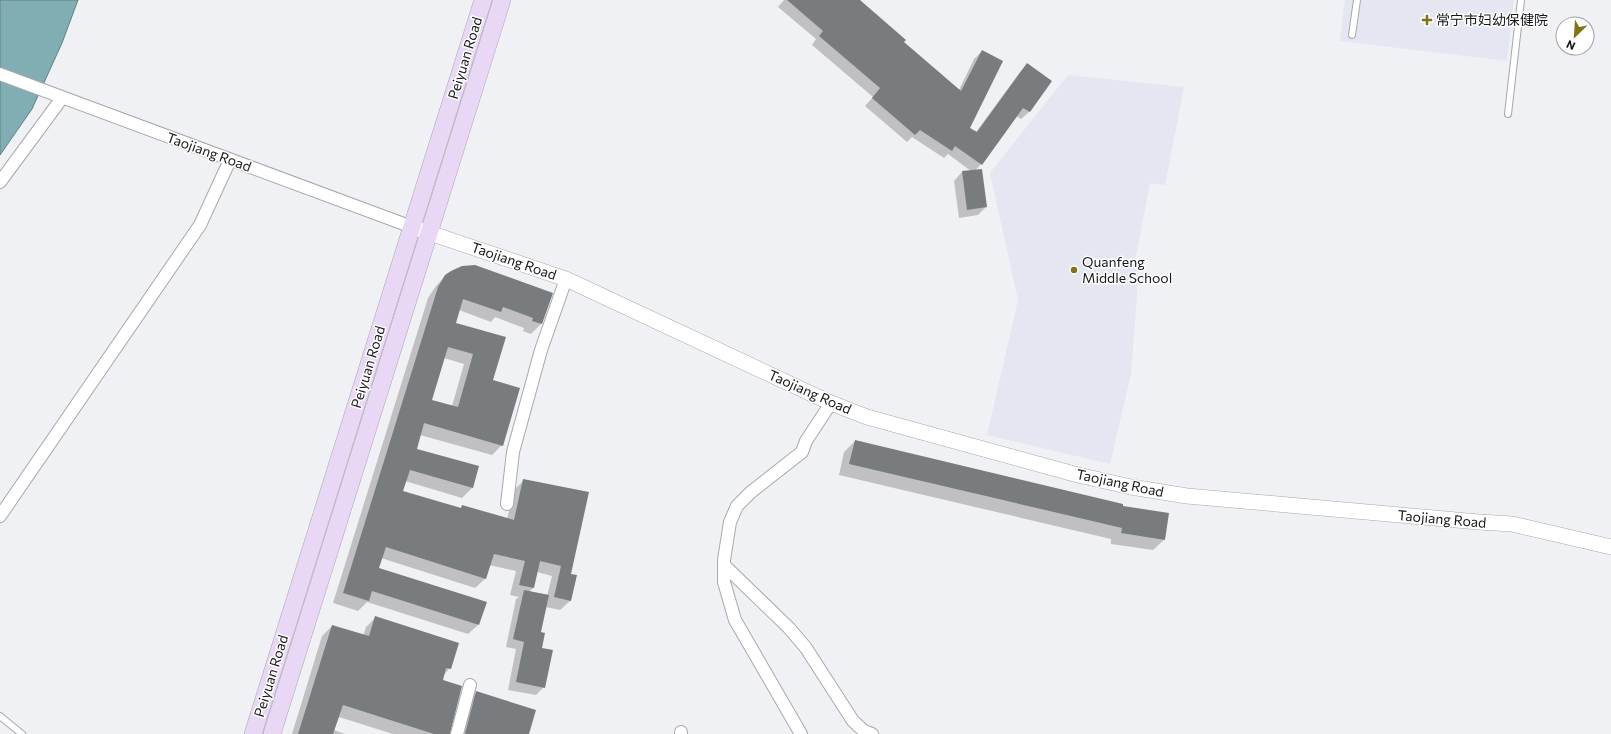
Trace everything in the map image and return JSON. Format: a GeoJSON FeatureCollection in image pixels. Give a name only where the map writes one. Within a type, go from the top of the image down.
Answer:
{"type":"FeatureCollection","features":[{"type":"Feature","properties":{"kind":"main road","name":"Peiyuan Road"},"geometry":{"type":"LineString","coordinates":[[253,734],[483,0]]}},
{"type":"Feature","properties":{"kind":"main road","name":"Peiyuan Road"},"geometry":{"type":"LineString","coordinates":[[272,734],[502,0]]}},
{"type":"Feature","properties":{"kind":"street","name":"Taojiang Road"},"geometry":{"type":"LineString","coordinates":[[0,74],[412,227],[566,279],[831,403],[867,417],[1078,475],[1131,487],[1187,496],[1512,524],[1611,547]]}},
{"type":"Feature","properties":{"kind":"street"},"geometry":{"type":"LineString","coordinates":[[0,182],[62,98]]}},
{"type":"Feature","properties":{"kind":"street"},"geometry":{"type":"LineString","coordinates":[[0,516],[200,225],[230,160]]}},
{"type":"Feature","properties":{"kind":"street"},"geometry":{"type":"LineString","coordinates":[[507,504],[513,452],[541,350],[566,279]]}},
{"type":"Feature","properties":{"kind":"street"},"geometry":{"type":"LineString","coordinates":[[801,734],[736,620],[724,582],[724,565],[730,522],[737,506],[751,492],[802,452],[806,441],[831,403]]}},
{"type":"Feature","properties":{"kind":"street"},"geometry":{"type":"LineString","coordinates":[[724,565],[789,628],[806,648],[853,722],[864,731],[872,734]]}},
{"type":"Feature","properties":{"kind":"street"},"geometry":{"type":"LineString","coordinates":[[457,734],[470,685]]}},
{"type":"Feature","properties":{"kind":"lane"},"geometry":{"type":"LineString","coordinates":[[1352,35],[1356,0]]}},
{"type":"Feature","properties":{"kind":"lane"},"geometry":{"type":"LineString","coordinates":[[1508,114],[1521,0]]}},
{"type":"Feature","properties":{"kind":"lane"},"geometry":{"type":"LineString","coordinates":[[0,716],[22,734]]}},
{"type":"Feature","properties":{"kind":"shaded area","name":"常宁市妇幼保健院"},"geometry":{"type":"Polygon","coordinates":[[[1345,0],[1514,0],[1507,61],[1340,41],[1345,0]]]}},
{"type":"Feature","properties":{"kind":"shaded area","name":"Quanfeng Middle School"},"geometry":{"type":"Polygon","coordinates":[[[1068,75],[1184,87],[1165,185],[1150,183],[1135,261],[1138,280],[1131,374],[1110,464],[987,435],[1018,300],[990,173],[1068,75]]]}},
{"type":"Feature","properties":{"kind":"water"},"geometry":{"type":"Polygon","coordinates":[[[0,0],[78,0],[62,43],[32,109],[0,155],[0,0]]]}},
{"type":"Feature","properties":{"kind":"building"},"geometry":{"type":"Polygon","coordinates":[[[787,0],[860,0],[906,40],[904,42],[961,91],[982,50],[1003,61],[970,128],[977,132],[1027,63],[1052,81],[1030,112],[1023,108],[982,165],[955,146],[952,151],[920,130],[915,135],[872,98],[880,88],[819,36],[823,31],[787,0]]]}},
{"type":"Feature","properties":{"kind":"building"},"geometry":{"type":"Polygon","coordinates":[[[982,169],[987,207],[967,210],[962,171],[982,169]]]}},
{"type":"Feature","properties":{"kind":"building"},"geometry":{"type":"Polygon","coordinates":[[[475,265],[553,293],[542,324],[532,321],[533,318],[503,307],[501,312],[463,299],[456,323],[506,337],[493,380],[520,388],[503,446],[424,423],[417,449],[479,466],[473,488],[410,470],[403,491],[461,508],[462,505],[514,520],[523,479],[589,492],[571,574],[577,575],[571,601],[554,597],[561,566],[540,561],[534,588],[519,585],[525,561],[494,554],[486,579],[386,547],[379,568],[487,602],[479,625],[372,591],[369,601],[343,593],[438,287],[445,275],[462,266],[475,265]],[[448,347],[432,400],[458,407],[473,354],[448,347]]]}},
{"type":"Feature","properties":{"kind":"building"},"geometry":{"type":"Polygon","coordinates":[[[855,440],[1123,504],[1123,506],[1169,513],[1165,540],[1121,533],[1122,528],[849,464],[855,440]]]}},
{"type":"Feature","properties":{"kind":"building"},"geometry":{"type":"Polygon","coordinates":[[[524,590],[549,595],[541,632],[545,633],[542,648],[553,650],[545,688],[516,682],[524,642],[513,639],[524,590]]]}},
{"type":"Feature","properties":{"kind":"building"},"geometry":{"type":"Polygon","coordinates":[[[375,616],[459,643],[451,669],[446,668],[443,680],[462,686],[450,734],[434,734],[343,705],[333,734],[298,734],[332,625],[369,636],[375,616]]]}},
{"type":"Feature","properties":{"kind":"building"},"geometry":{"type":"Polygon","coordinates":[[[476,691],[536,710],[529,734],[465,734],[476,691]]]}},
{"type":"Feature","properties":{"kind":"place","name":"常宁市妇幼保健院"},"geometry":{"type":"Point","coordinates":[1427,20]}},
{"type":"Feature","properties":{"kind":"place","name":"Quanfeng Middle School"},"geometry":{"type":"Point","coordinates":[1074,270]}}]}
